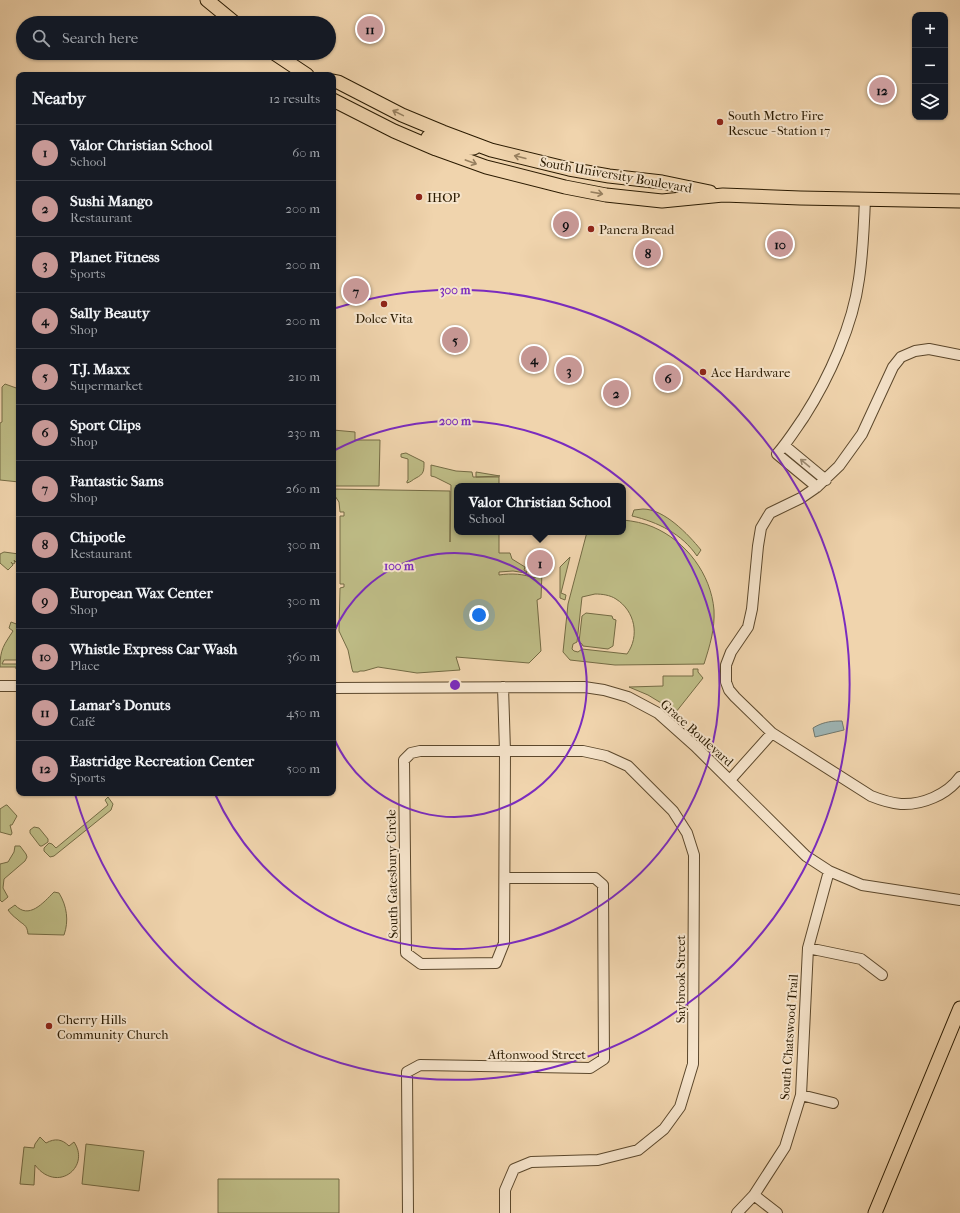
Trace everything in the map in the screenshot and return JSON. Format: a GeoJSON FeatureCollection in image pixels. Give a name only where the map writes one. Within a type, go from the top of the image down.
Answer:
{"type":"FeatureCollection","features":[{"type":"Feature","properties":{"kind":"main road"},"geometry":{"type":"LineString","coordinates":[[207,0],[226,16]]}},
{"type":"Feature","properties":{"kind":"main road"},"geometry":{"type":"LineString","coordinates":[[284,60],[302,72]]}},
{"type":"Feature","properties":{"kind":"main road","name":"South University Boulevard"},"geometry":{"type":"LineString","coordinates":[[336,82],[402,114],[443,132],[491,150],[569,169],[609,176],[662,182],[723,195]]}},
{"type":"Feature","properties":{"kind":"main road","name":"South University Boulevard"},"geometry":{"type":"LineString","coordinates":[[336,101],[406,136],[486,167],[606,195],[662,201],[723,195],[960,201]]}},
{"type":"Feature","properties":{"kind":"main road"},"geometry":{"type":"LineString","coordinates":[[406,136],[432,137],[463,148],[474,148],[476,144]]}},
{"type":"Feature","properties":{"kind":"main road"},"geometry":{"type":"LineString","coordinates":[[875,1213],[960,1008]]}},
{"type":"Feature","properties":{"kind":"street"},"geometry":{"type":"LineString","coordinates":[[817,487],[777,454],[785,446],[812,404],[823,385],[841,345],[854,303],[859,280],[864,232],[865,199]]}},
{"type":"Feature","properties":{"kind":"street"},"geometry":{"type":"LineString","coordinates":[[960,355],[928,349],[915,351],[901,357],[893,367],[862,434],[839,466],[826,480],[801,498],[770,513],[761,528],[752,609],[748,627],[731,652],[726,665],[726,682],[730,690],[735,697],[772,733],[871,796],[886,802],[912,804],[926,801],[946,792],[960,777]]}},
{"type":"Feature","properties":{"kind":"street"},"geometry":{"type":"LineString","coordinates":[[785,446],[826,480]]}},
{"type":"Feature","properties":{"kind":"street"},"geometry":{"type":"LineString","coordinates":[[0,686],[16,686]]}},
{"type":"Feature","properties":{"kind":"street","name":"South Gatesbury Circle"},"geometry":{"type":"LineString","coordinates":[[503,687],[505,751],[504,943],[496,963],[421,964],[406,953],[404,760],[410,752],[420,751],[505,751]]}},
{"type":"Feature","properties":{"kind":"street","name":"Grace Boulevard"},"geometry":{"type":"LineString","coordinates":[[336,688],[584,687],[604,690],[628,697],[658,713],[695,746],[806,856],[829,871],[862,885],[960,900]]}},
{"type":"Feature","properties":{"kind":"street"},"geometry":{"type":"LineString","coordinates":[[730,780],[772,733]]}},
{"type":"Feature","properties":{"kind":"street","name":"Saybrook Street"},"geometry":{"type":"LineString","coordinates":[[505,751],[583,751],[606,756],[628,766],[673,811],[687,833],[694,854],[693,1064],[680,1107],[664,1129],[638,1150],[598,1160],[531,1162],[514,1169],[505,1190],[505,1213]]}},
{"type":"Feature","properties":{"kind":"street","name":"South Chatswood Trail"},"geometry":{"type":"LineString","coordinates":[[736,1213],[754,1195],[786,1147],[800,1096],[808,948],[829,871]]}},
{"type":"Feature","properties":{"kind":"street","name":"Aftonwood Street"},"geometry":{"type":"LineString","coordinates":[[408,1213],[407,1072],[420,1066],[590,1068],[604,1059],[603,884],[595,878],[505,878]]}},
{"type":"Feature","properties":{"kind":"street"},"geometry":{"type":"LineString","coordinates":[[808,948],[861,959],[882,975]]}},
{"type":"Feature","properties":{"kind":"street"},"geometry":{"type":"LineString","coordinates":[[800,1096],[833,1103]]}},
{"type":"Feature","properties":{"kind":"street"},"geometry":{"type":"LineString","coordinates":[[754,1195],[777,1213]]}},
{"type":"Feature","properties":{"kind":"shaded area"},"geometry":{"type":"Polygon","coordinates":[[[5,384],[16,388],[16,482],[0,480],[0,423],[2,422],[2,387],[5,384]]]}},
{"type":"Feature","properties":{"kind":"shaded area"},"geometry":{"type":"Polygon","coordinates":[[[336,430],[355,432],[355,440],[380,440],[379,486],[336,486],[336,430]]]}},
{"type":"Feature","properties":{"kind":"shaded area"},"geometry":{"type":"Polygon","coordinates":[[[406,453],[424,462],[424,470],[422,474],[407,483],[408,459],[401,457],[401,454],[406,453]]]}},
{"type":"Feature","properties":{"kind":"shaded area"},"geometry":{"type":"Polygon","coordinates":[[[431,465],[456,471],[472,472],[473,477],[499,477],[499,483],[454,483],[454,535],[499,535],[499,553],[510,553],[512,559],[525,567],[524,570],[527,572],[499,572],[499,575],[517,574],[535,578],[535,576],[532,575],[534,570],[542,572],[541,598],[537,600],[541,651],[529,663],[456,657],[460,670],[417,673],[378,667],[353,672],[348,650],[339,631],[340,588],[344,587],[344,584],[340,584],[340,516],[344,516],[344,512],[340,512],[339,502],[336,498],[336,489],[450,491],[450,542],[451,485],[431,476],[431,465]]]}},
{"type":"Feature","properties":{"kind":"shaded area"},"geometry":{"type":"Polygon","coordinates":[[[476,472],[500,476],[476,477],[476,472]]]}},
{"type":"Feature","properties":{"kind":"shaded area"},"geometry":{"type":"Polygon","coordinates":[[[643,509],[659,513],[682,530],[701,550],[697,556],[684,541],[669,530],[660,525],[632,516],[634,510],[643,509]]]}},
{"type":"Feature","properties":{"kind":"shaded area"},"geometry":{"type":"Polygon","coordinates":[[[626,520],[638,522],[653,527],[665,533],[686,550],[695,560],[708,584],[712,597],[714,617],[713,630],[704,664],[615,665],[570,660],[563,652],[568,604],[586,535],[626,535],[626,520]],[[595,594],[582,597],[577,642],[573,644],[572,649],[578,652],[582,649],[627,654],[633,640],[634,624],[628,610],[622,604],[616,599],[595,594]]]}},
{"type":"Feature","properties":{"kind":"shaded area"},"geometry":{"type":"Polygon","coordinates":[[[4,552],[16,554],[16,562],[14,560],[15,563],[13,564],[11,562],[13,565],[8,570],[0,563],[0,554],[4,552]]]}},
{"type":"Feature","properties":{"kind":"shaded area"},"geometry":{"type":"Polygon","coordinates":[[[570,557],[561,593],[566,595],[565,600],[560,598],[560,567],[570,557]]]}},
{"type":"Feature","properties":{"kind":"shaded area"},"geometry":{"type":"Polygon","coordinates":[[[586,613],[612,616],[613,619],[616,620],[613,646],[608,649],[583,646],[579,642],[582,616],[586,613]]]}},
{"type":"Feature","properties":{"kind":"shaded area"},"geometry":{"type":"Polygon","coordinates":[[[11,622],[16,624],[16,660],[4,660],[2,664],[16,664],[16,667],[0,667],[3,648],[13,631],[9,628],[11,622]]]}},
{"type":"Feature","properties":{"kind":"shaded area"},"geometry":{"type":"Polygon","coordinates":[[[693,669],[698,669],[698,672],[703,678],[676,712],[648,695],[629,687],[663,686],[663,676],[693,676],[693,669]]]}},
{"type":"Feature","properties":{"kind":"shaded area"},"geometry":{"type":"Polygon","coordinates":[[[108,797],[113,804],[111,810],[54,856],[50,857],[44,851],[44,848],[49,843],[56,848],[108,805],[105,800],[108,797]]]}},
{"type":"Feature","properties":{"kind":"shaded area"},"geometry":{"type":"Polygon","coordinates":[[[6,805],[17,816],[12,825],[10,825],[11,835],[0,832],[0,809],[6,805]]]}},
{"type":"Feature","properties":{"kind":"shaded area"},"geometry":{"type":"Polygon","coordinates":[[[34,827],[39,828],[48,839],[48,842],[42,846],[40,846],[30,833],[30,830],[34,827]]]}},
{"type":"Feature","properties":{"kind":"shaded area"},"geometry":{"type":"Polygon","coordinates":[[[15,846],[20,846],[27,857],[25,861],[4,879],[3,888],[8,897],[2,902],[0,900],[0,864],[8,862],[14,852],[15,846]]]}},
{"type":"Feature","properties":{"kind":"shaded area"},"geometry":{"type":"Polygon","coordinates":[[[54,892],[59,893],[65,908],[67,919],[64,935],[28,934],[26,926],[8,910],[15,905],[25,911],[31,910],[41,905],[54,892]]]}},
{"type":"Feature","properties":{"kind":"shaded area"},"geometry":{"type":"Polygon","coordinates":[[[40,1137],[46,1143],[52,1140],[58,1140],[69,1146],[74,1142],[78,1151],[78,1160],[75,1168],[69,1174],[61,1177],[53,1177],[44,1173],[35,1165],[34,1185],[20,1184],[24,1147],[34,1148],[40,1137]]]}},
{"type":"Feature","properties":{"kind":"shaded area"},"geometry":{"type":"Polygon","coordinates":[[[86,1144],[144,1151],[139,1191],[82,1184],[86,1144]]]}},
{"type":"Feature","properties":{"kind":"shaded area"},"geometry":{"type":"Polygon","coordinates":[[[218,1179],[339,1179],[339,1213],[218,1213],[218,1179]]]}},
{"type":"Feature","properties":{"kind":"water"},"geometry":{"type":"Polygon","coordinates":[[[832,721],[842,721],[844,730],[815,737],[813,728],[832,721]]]}},
{"type":"Feature","properties":{"kind":"place","name":"Lamar's Donuts"},"geometry":{"type":"Point","coordinates":[370,29]}},
{"type":"Feature","properties":{"kind":"place","name":"Eastridge Recreation Center"},"geometry":{"type":"Point","coordinates":[882,90]}},
{"type":"Feature","properties":{"kind":"place","name":"South Metro Fire Rescue - Station 17"},"geometry":{"type":"Point","coordinates":[720,122]}},
{"type":"Feature","properties":{"kind":"place","name":"IHOP"},"geometry":{"type":"Point","coordinates":[419,197]}},
{"type":"Feature","properties":{"kind":"place","name":"European Wax Center"},"geometry":{"type":"Point","coordinates":[566,224]}},
{"type":"Feature","properties":{"kind":"place","name":"Panera Bread"},"geometry":{"type":"Point","coordinates":[591,229]}},
{"type":"Feature","properties":{"kind":"place","name":"Whistle Express Car Wash"},"geometry":{"type":"Point","coordinates":[780,244]}},
{"type":"Feature","properties":{"kind":"place","name":"Chipotle"},"geometry":{"type":"Point","coordinates":[648,253]}},
{"type":"Feature","properties":{"kind":"place","name":"Fantastic Sams"},"geometry":{"type":"Point","coordinates":[356,291]}},
{"type":"Feature","properties":{"kind":"place","name":"Dolce Vita"},"geometry":{"type":"Point","coordinates":[384,304]}},
{"type":"Feature","properties":{"kind":"place","name":"T.J. Maxx"},"geometry":{"type":"Point","coordinates":[455,340]}},
{"type":"Feature","properties":{"kind":"place","name":"Sally Beauty"},"geometry":{"type":"Point","coordinates":[534,359]}},
{"type":"Feature","properties":{"kind":"place","name":"Planet Fitness"},"geometry":{"type":"Point","coordinates":[569,370]}},
{"type":"Feature","properties":{"kind":"place","name":"Ace Hardware"},"geometry":{"type":"Point","coordinates":[703,372]}},
{"type":"Feature","properties":{"kind":"place","name":"Sport Clips"},"geometry":{"type":"Point","coordinates":[668,378]}},
{"type":"Feature","properties":{"kind":"place","name":"Sushi Mango"},"geometry":{"type":"Point","coordinates":[616,393]}},
{"type":"Feature","properties":{"kind":"place","name":"Valor Christian School"},"geometry":{"type":"Point","coordinates":[540,563]}},
{"type":"Feature","properties":{"kind":"place","name":"Cherry Hills Community Church"},"geometry":{"type":"Point","coordinates":[49,1026]}}]}
